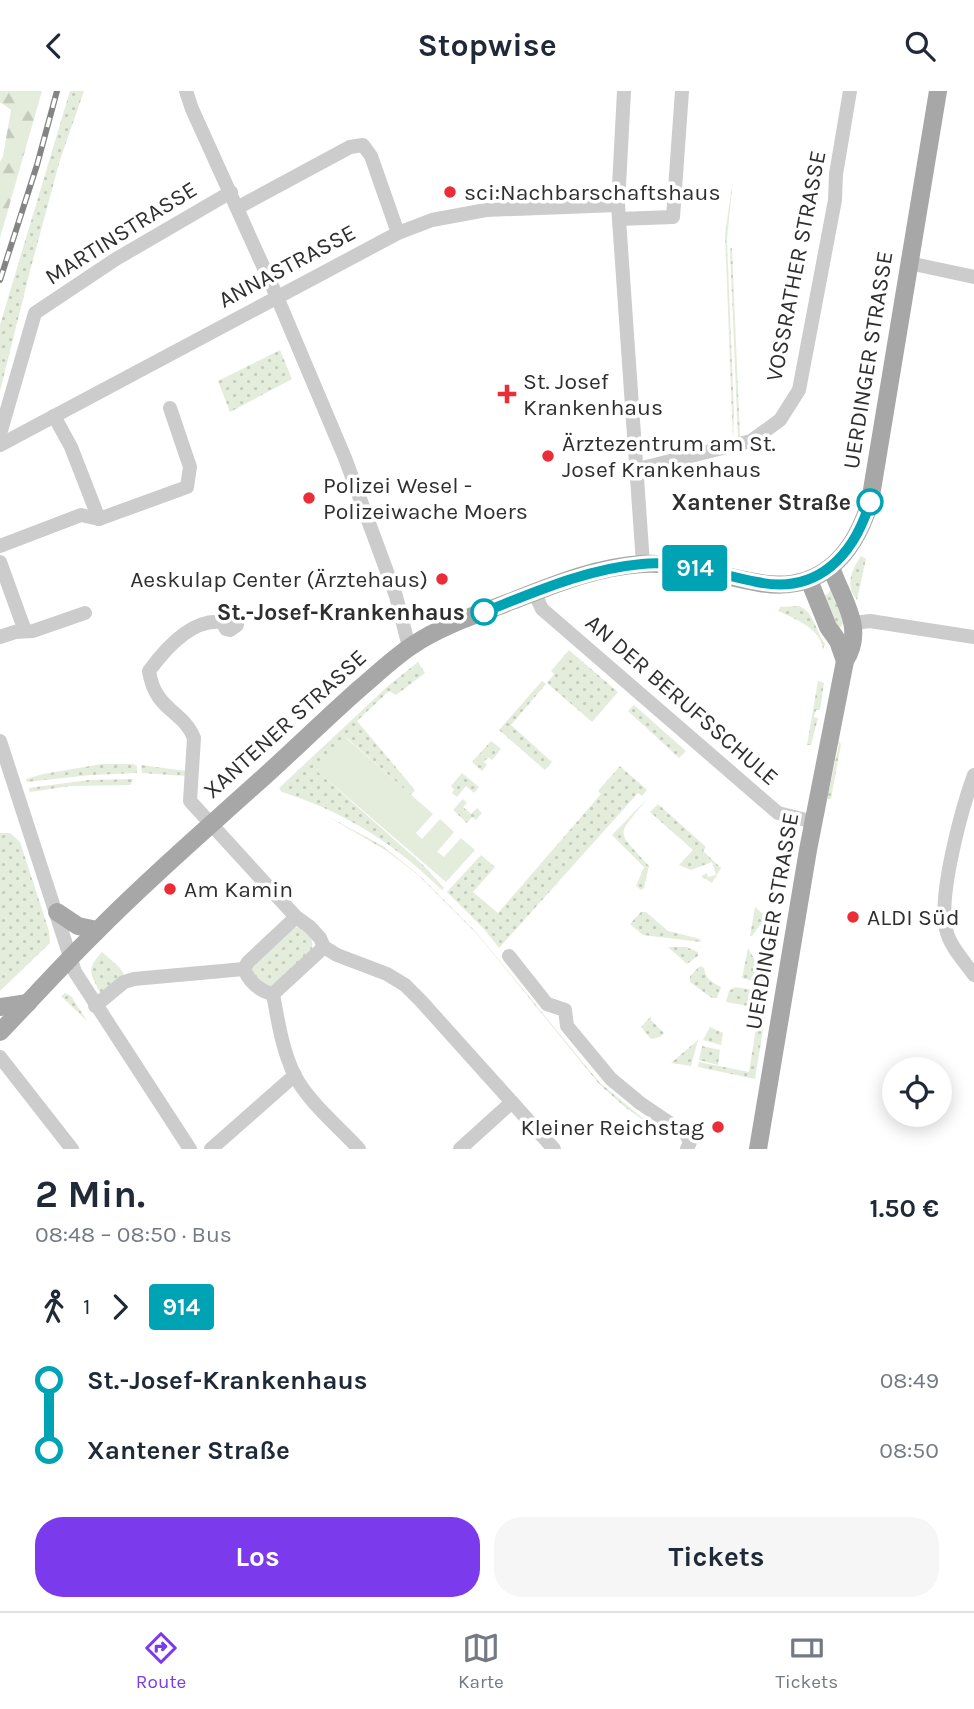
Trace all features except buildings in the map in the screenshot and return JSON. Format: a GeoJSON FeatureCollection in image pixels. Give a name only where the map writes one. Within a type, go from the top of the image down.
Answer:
{"type":"FeatureCollection","features":[{"type":"Feature","properties":{"kind":"main road","name":"UERDINGER STRASSE"},"geometry":{"type":"LineString","coordinates":[[831,567],[844,554],[863,525],[870,502],[938,91]]}},
{"type":"Feature","properties":{"kind":"main road","name":"XANTENER STRASSE"},"geometry":{"type":"LineString","coordinates":[[0,1032],[97,930],[409,647],[460,621],[592,572],[643,564],[714,571],[759,583],[782,585],[809,580],[831,567]]}},
{"type":"Feature","properties":{"kind":"main road"},"geometry":{"type":"LineString","coordinates":[[831,567],[854,623],[846,634],[835,635]]}},
{"type":"Feature","properties":{"kind":"main road"},"geometry":{"type":"LineString","coordinates":[[809,580],[845,661]]}},
{"type":"Feature","properties":{"kind":"main road","name":"UERDINGER STRASSE"},"geometry":{"type":"LineString","coordinates":[[758,1149],[814,822],[845,661],[853,645],[854,623]]}},
{"type":"Feature","properties":{"kind":"main road"},"geometry":{"type":"LineString","coordinates":[[57,912],[78,926],[97,930]]}},
{"type":"Feature","properties":{"kind":"main road"},"geometry":{"type":"LineString","coordinates":[[0,1007],[28,1003]]}},
{"type":"Feature","properties":{"kind":"street"},"geometry":{"type":"LineString","coordinates":[[186,91],[345,458],[396,596],[409,647]]}},
{"type":"Feature","properties":{"kind":"street"},"geometry":{"type":"LineString","coordinates":[[624,91],[618,212],[643,564]]}},
{"type":"Feature","properties":{"kind":"street","name":"ANNASTRASSE"},"geometry":{"type":"LineString","coordinates":[[0,445],[398,233],[432,220],[486,210],[618,212],[673,217],[682,91]]}},
{"type":"Feature","properties":{"kind":"street","name":"VOSSRATHER STRASSE"},"geometry":{"type":"LineString","coordinates":[[638,469],[751,441],[780,420],[799,390],[835,200],[836,174],[850,91]]}},
{"type":"Feature","properties":{"kind":"street"},"geometry":{"type":"LineString","coordinates":[[237,208],[357,145],[366,148],[371,156],[398,233]]}},
{"type":"Feature","properties":{"kind":"street","name":"MARTINSTRASSE"},"geometry":{"type":"LineString","coordinates":[[0,434],[35,313],[116,259],[231,193]]}},
{"type":"Feature","properties":{"kind":"street"},"geometry":{"type":"LineString","coordinates":[[909,263],[974,277]]}},
{"type":"Feature","properties":{"kind":"street"},"geometry":{"type":"LineString","coordinates":[[0,546],[81,515],[99,519],[187,487],[190,467],[170,408]]}},
{"type":"Feature","properties":{"kind":"street"},"geometry":{"type":"LineString","coordinates":[[54,417],[71,447],[99,519]]}},
{"type":"Feature","properties":{"kind":"street"},"geometry":{"type":"LineString","coordinates":[[0,562],[25,631]]}},
{"type":"Feature","properties":{"kind":"street","name":"AN DER BERUFSSCHULE"},"geometry":{"type":"LineString","coordinates":[[534,592],[542,609],[778,813],[814,822]]}},
{"type":"Feature","properties":{"kind":"street"},"geometry":{"type":"LineString","coordinates":[[0,637],[33,631],[85,613]]}},
{"type":"Feature","properties":{"kind":"street"},"geometry":{"type":"LineString","coordinates":[[222,622],[211,620],[186,631],[149,671],[158,699],[192,733],[190,801],[296,917],[310,927],[324,947],[405,985],[554,1149]]}},
{"type":"Feature","properties":{"kind":"street"},"geometry":{"type":"LineString","coordinates":[[854,623],[870,621],[974,637]]}},
{"type":"Feature","properties":{"kind":"street"},"geometry":{"type":"LineString","coordinates":[[0,741],[77,977],[190,1149]]}},
{"type":"Feature","properties":{"kind":"street"},"geometry":{"type":"LineString","coordinates":[[974,775],[957,833],[944,919],[949,937],[974,975]]}},
{"type":"Feature","properties":{"kind":"street"},"geometry":{"type":"LineString","coordinates":[[244,969],[248,962],[296,917]]}},
{"type":"Feature","properties":{"kind":"street"},"geometry":{"type":"LineString","coordinates":[[273,994],[324,947]]}},
{"type":"Feature","properties":{"kind":"street"},"geometry":{"type":"LineString","coordinates":[[509,956],[547,1004],[565,1010],[567,1026],[611,1079],[640,1103],[686,1134],[690,1142],[687,1149]]}},
{"type":"Feature","properties":{"kind":"street"},"geometry":{"type":"LineString","coordinates":[[244,969],[248,978],[262,992],[273,994]]}},
{"type":"Feature","properties":{"kind":"street"},"geometry":{"type":"LineString","coordinates":[[95,1006],[124,982],[134,979],[244,969]]}},
{"type":"Feature","properties":{"kind":"street"},"geometry":{"type":"LineString","coordinates":[[273,994],[282,1043],[295,1075],[308,1094],[359,1149]]}},
{"type":"Feature","properties":{"kind":"street"},"geometry":{"type":"LineString","coordinates":[[0,1058],[72,1149]]}},
{"type":"Feature","properties":{"kind":"street"},"geometry":{"type":"LineString","coordinates":[[211,1149],[295,1075]]}},
{"type":"Feature","properties":{"kind":"street"},"geometry":{"type":"LineString","coordinates":[[460,1149],[512,1102]]}},
{"type":"Feature","properties":{"kind":"green space"},"geometry":{"type":"Polygon","coordinates":[[[0,91],[42,91],[0,238],[0,162],[11,110],[0,102],[0,91]]]}},
{"type":"Feature","properties":{"kind":"green space"},"geometry":{"type":"Polygon","coordinates":[[[70,91],[84,91],[60,160],[0,391],[0,325],[70,91]]]}},
{"type":"Feature","properties":{"kind":"green space"},"geometry":{"type":"Polygon","coordinates":[[[733,179],[727,239],[733,440],[725,234],[733,179]]]}},
{"type":"Feature","properties":{"kind":"green space"},"geometry":{"type":"Polygon","coordinates":[[[732,248],[740,438],[738,439],[730,249],[732,248]]]}},
{"type":"Feature","properties":{"kind":"green space"},"geometry":{"type":"Polygon","coordinates":[[[280,350],[292,379],[230,412],[218,381],[280,350]]]}},
{"type":"Feature","properties":{"kind":"green space"},"geometry":{"type":"Polygon","coordinates":[[[861,556],[866,559],[857,600],[850,583],[854,567],[861,556]]]}},
{"type":"Feature","properties":{"kind":"green space"},"geometry":{"type":"Polygon","coordinates":[[[831,589],[845,623],[839,628],[821,597],[831,589]]]}},
{"type":"Feature","properties":{"kind":"green space"},"geometry":{"type":"Polygon","coordinates":[[[799,606],[811,617],[825,644],[823,649],[812,630],[778,611],[780,607],[799,606]]]}},
{"type":"Feature","properties":{"kind":"green space"},"geometry":{"type":"Polygon","coordinates":[[[569,650],[618,692],[592,722],[547,683],[554,674],[551,671],[569,650]]]}},
{"type":"Feature","properties":{"kind":"green space"},"geometry":{"type":"Polygon","coordinates":[[[418,662],[425,673],[396,695],[389,691],[357,721],[415,790],[411,795],[347,738],[317,771],[423,865],[444,888],[442,890],[406,858],[368,831],[327,809],[282,792],[279,788],[388,686],[418,662]]]}},
{"type":"Feature","properties":{"kind":"green space"},"geometry":{"type":"Polygon","coordinates":[[[542,681],[546,684],[511,725],[552,762],[545,770],[499,730],[542,681]]]}},
{"type":"Feature","properties":{"kind":"green space"},"geometry":{"type":"Polygon","coordinates":[[[818,681],[824,683],[820,710],[816,710],[814,717],[818,718],[811,745],[807,745],[818,681]]]}},
{"type":"Feature","properties":{"kind":"green space"},"geometry":{"type":"Polygon","coordinates":[[[634,705],[686,751],[679,758],[628,711],[634,705]]]}},
{"type":"Feature","properties":{"kind":"green space"},"geometry":{"type":"Polygon","coordinates":[[[346,738],[433,814],[416,833],[422,839],[440,819],[454,832],[437,852],[444,857],[461,838],[475,850],[446,882],[317,771],[346,738]]]}},
{"type":"Feature","properties":{"kind":"green space"},"geometry":{"type":"Polygon","coordinates":[[[837,740],[841,744],[831,799],[827,799],[839,744],[836,743],[837,740]]]}},
{"type":"Feature","properties":{"kind":"green space"},"geometry":{"type":"Polygon","coordinates":[[[491,741],[501,749],[492,760],[488,757],[484,762],[487,765],[482,771],[472,762],[491,741]]]}},
{"type":"Feature","properties":{"kind":"green space"},"geometry":{"type":"Polygon","coordinates":[[[102,764],[133,764],[137,766],[137,773],[27,782],[26,779],[43,774],[102,764]]]}},
{"type":"Feature","properties":{"kind":"green space"},"geometry":{"type":"Polygon","coordinates":[[[141,765],[186,771],[186,776],[142,773],[141,765]]]}},
{"type":"Feature","properties":{"kind":"green space"},"geometry":{"type":"Polygon","coordinates":[[[620,766],[647,790],[642,796],[638,793],[499,948],[447,892],[481,855],[495,867],[473,892],[498,913],[601,794],[598,791],[620,766]]]}},
{"type":"Feature","properties":{"kind":"green space"},"geometry":{"type":"Polygon","coordinates":[[[462,773],[479,787],[474,793],[466,786],[457,797],[452,793],[454,790],[451,786],[462,773]]]}},
{"type":"Feature","properties":{"kind":"green space"},"geometry":{"type":"Polygon","coordinates":[[[133,779],[131,785],[71,786],[30,792],[29,788],[88,780],[133,779]]]}},
{"type":"Feature","properties":{"kind":"green space"},"geometry":{"type":"Polygon","coordinates":[[[463,799],[467,803],[463,807],[471,814],[477,808],[482,813],[476,820],[472,817],[467,823],[453,810],[463,799]]]}},
{"type":"Feature","properties":{"kind":"green space"},"geometry":{"type":"Polygon","coordinates":[[[647,799],[629,821],[624,833],[630,845],[649,866],[644,888],[641,890],[636,886],[644,867],[612,835],[647,799]]]}},
{"type":"Feature","properties":{"kind":"green space"},"geometry":{"type":"Polygon","coordinates":[[[658,804],[706,847],[703,851],[721,868],[712,883],[701,876],[707,873],[708,877],[716,875],[712,862],[691,870],[679,865],[693,850],[650,812],[658,804]]]}},
{"type":"Feature","properties":{"kind":"green space"},"geometry":{"type":"Polygon","coordinates":[[[327,816],[383,846],[421,877],[476,932],[599,1082],[651,1125],[626,1108],[599,1084],[477,934],[418,875],[387,851],[327,816]]]}},
{"type":"Feature","properties":{"kind":"green space"},"geometry":{"type":"Polygon","coordinates":[[[0,833],[10,833],[20,842],[49,931],[50,943],[0,991],[0,833]]]}},
{"type":"Feature","properties":{"kind":"green space"},"geometry":{"type":"Polygon","coordinates":[[[755,907],[770,920],[759,926],[750,936],[755,907]]]}},
{"type":"Feature","properties":{"kind":"green space"},"geometry":{"type":"Polygon","coordinates":[[[641,912],[646,912],[668,931],[700,939],[701,942],[643,935],[630,924],[641,912]]]}},
{"type":"Feature","properties":{"kind":"green space"},"geometry":{"type":"Polygon","coordinates":[[[296,927],[310,936],[311,951],[271,987],[262,987],[251,968],[296,927]]]}},
{"type":"Feature","properties":{"kind":"green space"},"geometry":{"type":"Polygon","coordinates":[[[668,947],[686,947],[698,952],[698,956],[687,964],[668,947]]]}},
{"type":"Feature","properties":{"kind":"green space"},"geometry":{"type":"Polygon","coordinates":[[[748,948],[756,962],[772,973],[770,986],[742,978],[748,948]]]}},
{"type":"Feature","properties":{"kind":"green space"},"geometry":{"type":"Polygon","coordinates":[[[102,952],[124,974],[101,994],[91,972],[93,963],[102,952]]]}},
{"type":"Feature","properties":{"kind":"green space"},"geometry":{"type":"Polygon","coordinates":[[[700,966],[710,980],[721,987],[717,998],[712,998],[690,982],[690,976],[700,966]]]}},
{"type":"Feature","properties":{"kind":"green space"},"geometry":{"type":"Polygon","coordinates":[[[735,987],[769,993],[755,1079],[698,1067],[699,1062],[749,1072],[758,1016],[753,1015],[754,1007],[726,1002],[729,991],[735,987]]]}},
{"type":"Feature","properties":{"kind":"green space"},"geometry":{"type":"Polygon","coordinates":[[[65,993],[71,996],[87,1021],[61,996],[65,993]]]}},
{"type":"Feature","properties":{"kind":"green space"},"geometry":{"type":"Polygon","coordinates":[[[651,1016],[651,1020],[664,1033],[651,1039],[641,1027],[651,1016]]]}},
{"type":"Feature","properties":{"kind":"green space"},"geometry":{"type":"Polygon","coordinates":[[[710,1027],[723,1033],[721,1045],[703,1040],[710,1027]]]}},
{"type":"Feature","properties":{"kind":"green space"},"geometry":{"type":"Polygon","coordinates":[[[698,1040],[691,1066],[671,1063],[698,1040]]]}},
{"type":"Feature","properties":{"kind":"green space"},"geometry":{"type":"Polygon","coordinates":[[[702,1046],[720,1050],[718,1065],[699,1060],[702,1046]]]}},
{"type":"Feature","properties":{"kind":"railway"},"geometry":{"type":"LineString","coordinates":[[0,280],[37,165],[57,91]]}},
{"type":"Feature","properties":{"kind":"bus line","name":"914"},"geometry":{"type":"LineString","coordinates":[[484,612],[554,585],[612,567],[643,564],[678,566],[714,571],[759,583],[782,585],[809,580],[831,567],[844,554],[863,525],[870,502]]}},
{"type":"Feature","properties":{"kind":"place","name":"sci:Nachbarschaftshaus"},"geometry":{"type":"Point","coordinates":[450,192]}},
{"type":"Feature","properties":{"kind":"place","name":"St. Josef Krankenhaus"},"geometry":{"type":"Point","coordinates":[507,394]}},
{"type":"Feature","properties":{"kind":"place","name":"Ärztezentrum am St. Josef Krankenhaus"},"geometry":{"type":"Point","coordinates":[548,456]}},
{"type":"Feature","properties":{"kind":"place","name":"Polizei Wesel - Polizeiwache Moers"},"geometry":{"type":"Point","coordinates":[309,498]}},
{"type":"Feature","properties":{"kind":"place","name":"Xantener Straße"},"geometry":{"type":"Point","coordinates":[870,502]}},
{"type":"Feature","properties":{"kind":"place","name":"Aeskulap Center (Ärztehaus)"},"geometry":{"type":"Point","coordinates":[442,579]}},
{"type":"Feature","properties":{"kind":"place","name":"St.-Josef-Krankenhaus"},"geometry":{"type":"Point","coordinates":[484,612]}},
{"type":"Feature","properties":{"kind":"place","name":"Am Kamin"},"geometry":{"type":"Point","coordinates":[170,889]}},
{"type":"Feature","properties":{"kind":"place","name":"ALDI Süd"},"geometry":{"type":"Point","coordinates":[853,917]}},
{"type":"Feature","properties":{"kind":"place","name":"Kleiner Reichstag"},"geometry":{"type":"Point","coordinates":[718,1127]}}]}
